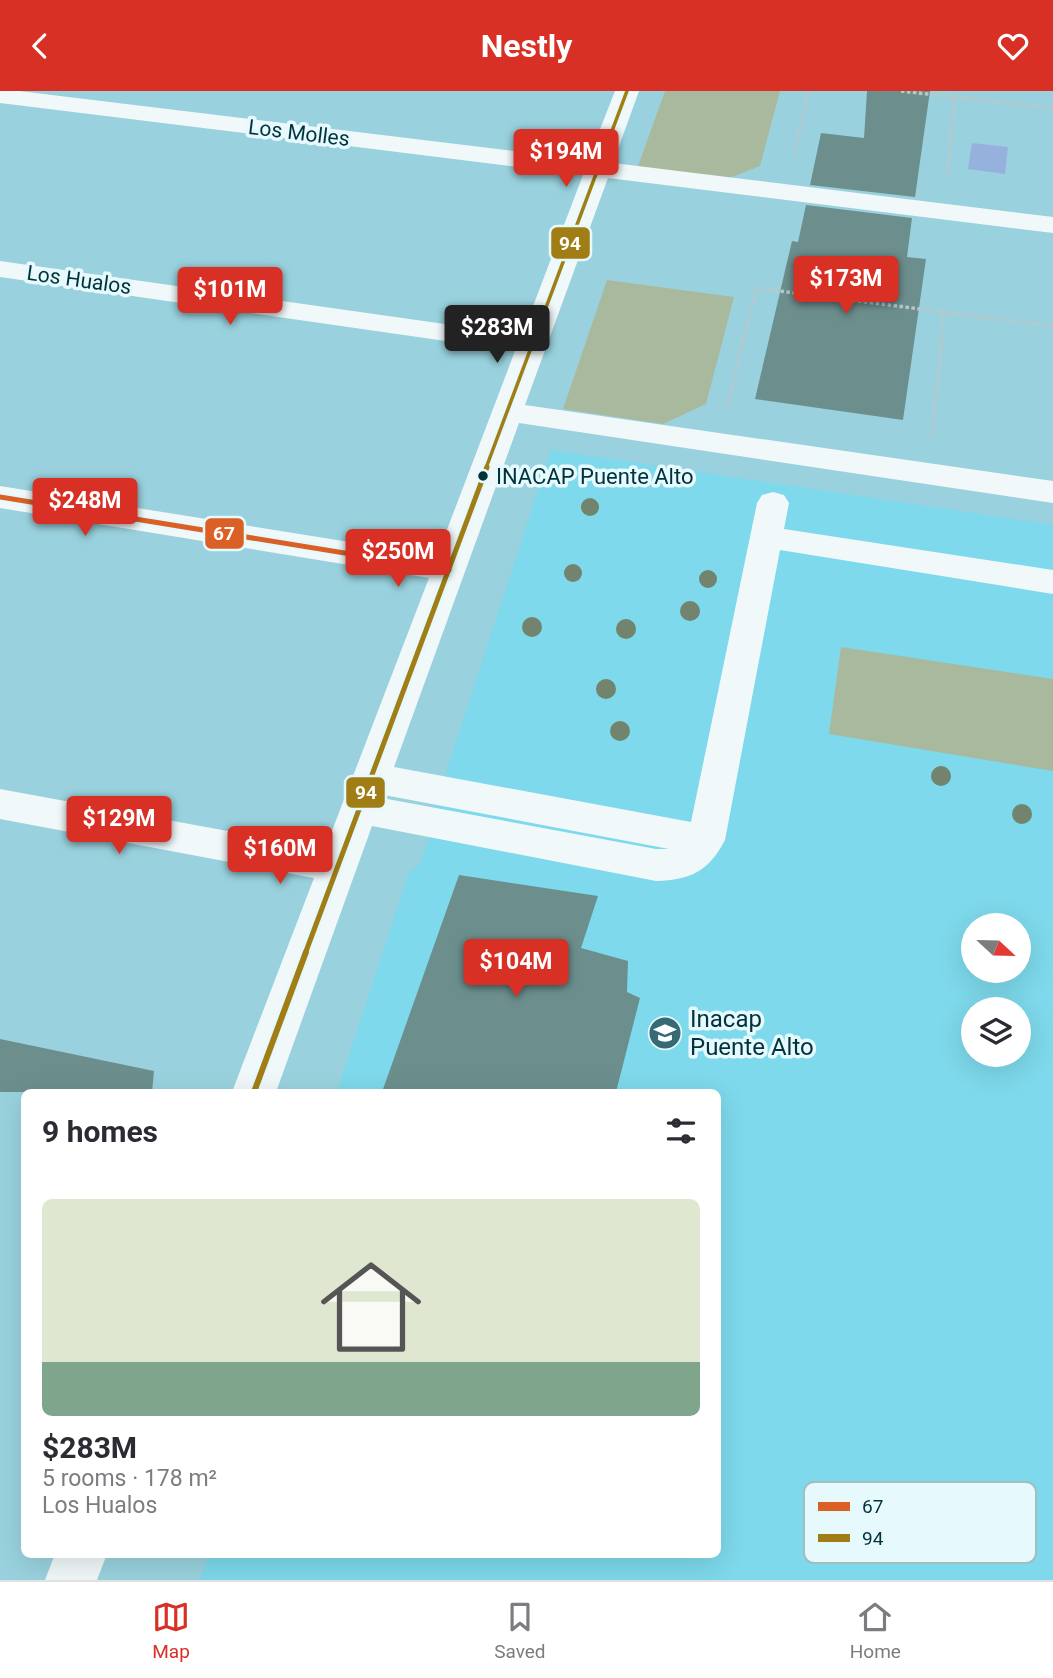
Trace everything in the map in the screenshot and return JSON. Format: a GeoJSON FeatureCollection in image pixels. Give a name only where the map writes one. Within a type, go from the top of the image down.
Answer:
{"type":"FeatureCollection","features":[{"type":"Feature","properties":{"kind":"street"},"geometry":{"type":"LineString","coordinates":[[255,1089],[627,91]]}},
{"type":"Feature","properties":{"kind":"street","name":"Los Molles"},"geometry":{"type":"LineString","coordinates":[[0,96],[1053,225]]}},
{"type":"Feature","properties":{"kind":"street","name":"Los Hualos"},"geometry":{"type":"LineString","coordinates":[[0,269],[533,345]]}},
{"type":"Feature","properties":{"kind":"street"},"geometry":{"type":"LineString","coordinates":[[508,412],[1053,492]]}},
{"type":"Feature","properties":{"kind":"street"},"geometry":{"type":"LineString","coordinates":[[0,497],[449,570]]}},
{"type":"Feature","properties":{"kind":"street"},"geometry":{"type":"LineString","coordinates":[[366,793],[656,865],[673,865],[689,860],[700,851],[706,840],[773,503]]}},
{"type":"Feature","properties":{"kind":"street"},"geometry":{"type":"LineString","coordinates":[[766,537],[1053,582]]}},
{"type":"Feature","properties":{"kind":"street"},"geometry":{"type":"LineString","coordinates":[[0,804],[339,867]]}},
{"type":"Feature","properties":{"kind":"street"},"geometry":{"type":"LineString","coordinates":[[71,1580],[79,1558]]}},
{"type":"Feature","properties":{"kind":"path"},"geometry":{"type":"LineString","coordinates":[[786,193],[809,91]]}},
{"type":"Feature","properties":{"kind":"path"},"geometry":{"type":"LineString","coordinates":[[901,91],[1053,108]]}},
{"type":"Feature","properties":{"kind":"path"},"geometry":{"type":"LineString","coordinates":[[944,212],[954,97]]}},
{"type":"Feature","properties":{"kind":"path"},"geometry":{"type":"LineString","coordinates":[[718,443],[756,288],[1053,326]]}},
{"type":"Feature","properties":{"kind":"path"},"geometry":{"type":"LineString","coordinates":[[928,474],[944,312]]}},
{"type":"Feature","properties":{"kind":"shaded area"},"geometry":{"type":"Polygon","coordinates":[[[972,143],[1008,147],[1005,174],[968,169],[972,143]]]}},
{"type":"Feature","properties":{"kind":"shaded area","name":"Inacap Puente Alto"},"geometry":{"type":"Polygon","coordinates":[[[551,450],[1053,525],[1053,1580],[199,1580],[208,1558],[721,1558],[721,1089],[338,1089],[409,873],[420,864],[429,838],[428,828],[551,450]]]}},
{"type":"Feature","properties":{"kind":"green space"},"geometry":{"type":"Polygon","coordinates":[[[665,91],[780,91],[760,166],[724,180],[637,169],[665,91]]]}},
{"type":"Feature","properties":{"kind":"green space"},"geometry":{"type":"Polygon","coordinates":[[[607,280],[734,297],[706,404],[663,424],[563,409],[607,280]]]}},
{"type":"Feature","properties":{"kind":"green space"},"geometry":{"type":"Polygon","coordinates":[[[841,647],[1053,679],[1053,771],[829,734],[841,647]]]}},
{"type":"Feature","properties":{"kind":"building"},"geometry":{"type":"Polygon","coordinates":[[[867,91],[930,91],[915,197],[810,185],[821,133],[864,138],[867,91]]]}},
{"type":"Feature","properties":{"kind":"building"},"geometry":{"type":"Polygon","coordinates":[[[806,205],[912,218],[907,257],[926,259],[903,420],[755,399],[792,241],[798,242],[806,205]]]}},
{"type":"Feature","properties":{"kind":"building"},"geometry":{"type":"Polygon","coordinates":[[[459,875],[598,896],[581,948],[628,961],[627,992],[640,998],[617,1089],[383,1089],[459,875]]]}},
{"type":"Feature","properties":{"kind":"building"},"geometry":{"type":"Polygon","coordinates":[[[0,1039],[154,1071],[152,1089],[21,1089],[21,1092],[0,1092],[0,1039]]]}},
{"type":"Feature","properties":{"kind":"transit line","name":"94"},"geometry":{"type":"LineString","coordinates":[[255,1089],[627,91]]}},
{"type":"Feature","properties":{"kind":"transit line","name":"67"},"geometry":{"type":"LineString","coordinates":[[0,497],[449,570]]}},
{"type":"Feature","properties":{"kind":"place","name":"INACAP Puente Alto"},"geometry":{"type":"Point","coordinates":[483,476]}},
{"type":"Feature","properties":{"kind":"place","name":"Inacap Puente Alto"},"geometry":{"type":"Point","coordinates":[665,1033]}}]}
